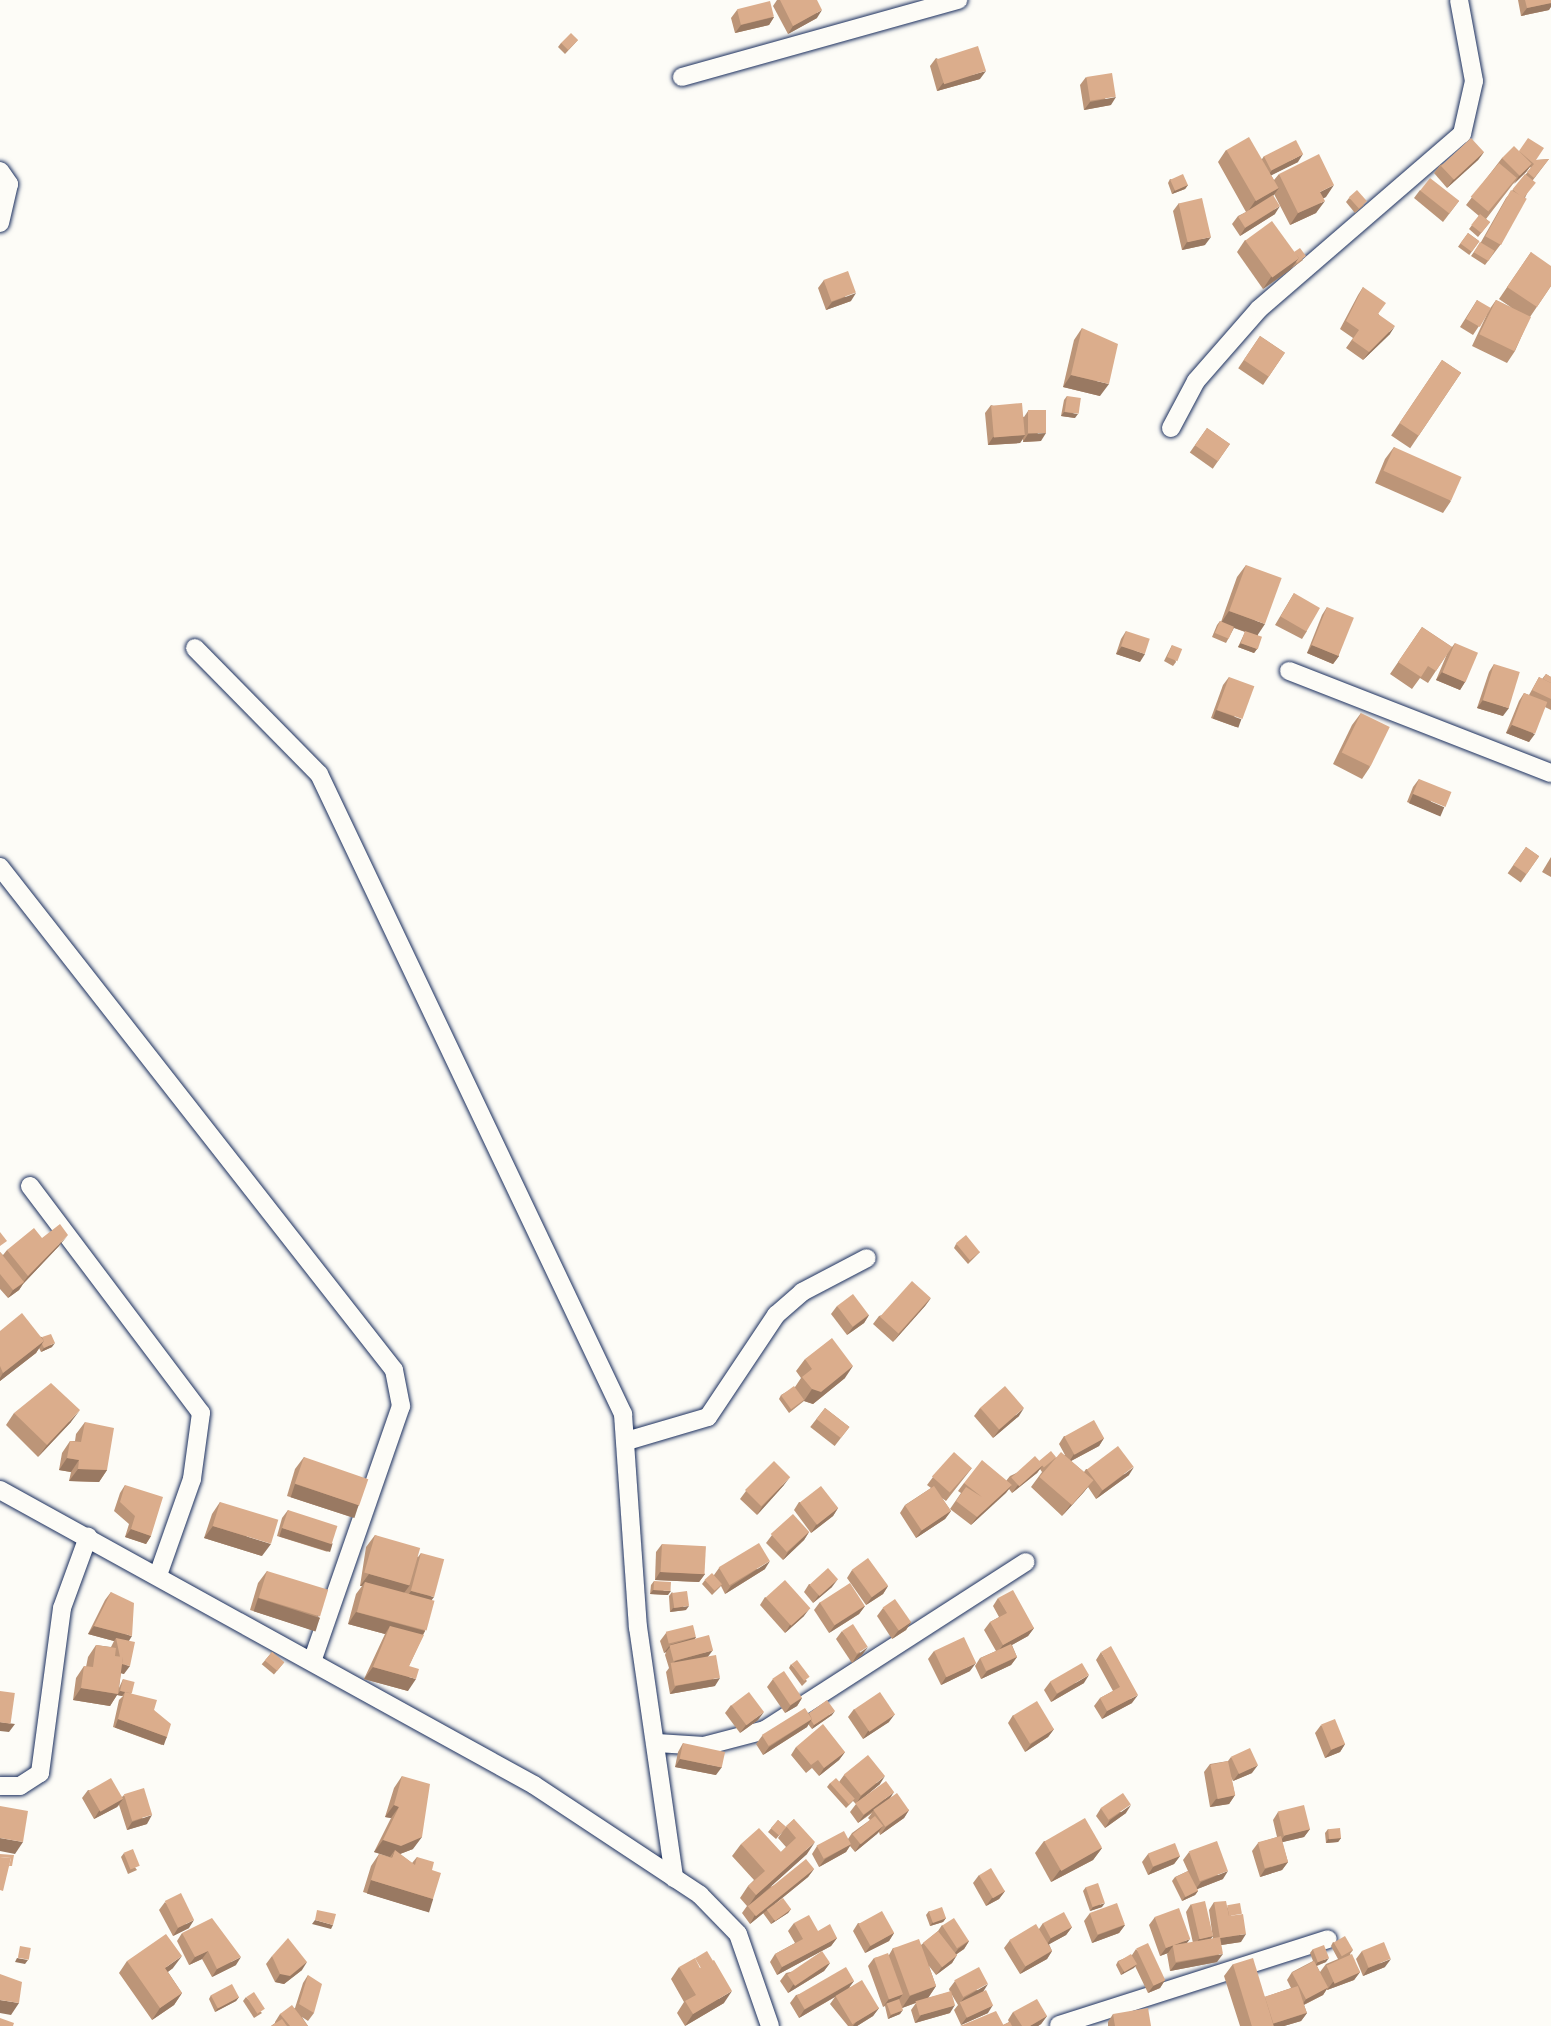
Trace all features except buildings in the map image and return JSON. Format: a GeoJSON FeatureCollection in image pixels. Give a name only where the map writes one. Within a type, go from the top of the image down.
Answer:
{"type":"FeatureCollection","features":[{"type":"Feature","properties":{"kind":"street"},"geometry":{"type":"LineString","coordinates":[[682,77],[958,0]]}},
{"type":"Feature","properties":{"kind":"street"},"geometry":{"type":"LineString","coordinates":[[1171,428],[1196,381],[1259,309],[1462,134],[1474,81],[1459,0]]}},
{"type":"Feature","properties":{"kind":"street"},"geometry":{"type":"LineString","coordinates":[[0,171],[9,184],[0,223]]}},
{"type":"Feature","properties":{"kind":"street"},"geometry":{"type":"LineString","coordinates":[[195,648],[319,774],[630,1440],[638,1627],[674,1878]]}},
{"type":"Feature","properties":{"kind":"street"},"geometry":{"type":"LineString","coordinates":[[1289,671],[1551,773]]}},
{"type":"Feature","properties":{"kind":"street"},"geometry":{"type":"LineString","coordinates":[[0,867],[394,1370],[401,1406],[312,1661]]}},
{"type":"Feature","properties":{"kind":"street"},"geometry":{"type":"LineString","coordinates":[[30,1186],[201,1413],[192,1479],[158,1575]]}},
{"type":"Feature","properties":{"kind":"street"},"geometry":{"type":"LineString","coordinates":[[630,1440],[708,1417],[776,1315],[802,1292],[867,1258]]}},
{"type":"Feature","properties":{"kind":"street"},"geometry":{"type":"LineString","coordinates":[[0,1490],[534,1785],[674,1878],[738,1934],[770,2026]]}},
{"type":"Feature","properties":{"kind":"street"},"geometry":{"type":"LineString","coordinates":[[0,1786],[20,1786],[40,1773],[62,1608],[88,1537]]}},
{"type":"Feature","properties":{"kind":"street"},"geometry":{"type":"LineString","coordinates":[[657,1743],[704,1746],[765,1730],[1026,1562]]}},
{"type":"Feature","properties":{"kind":"street"},"geometry":{"type":"LineString","coordinates":[[1059,2025],[1328,1939]]}}]}
